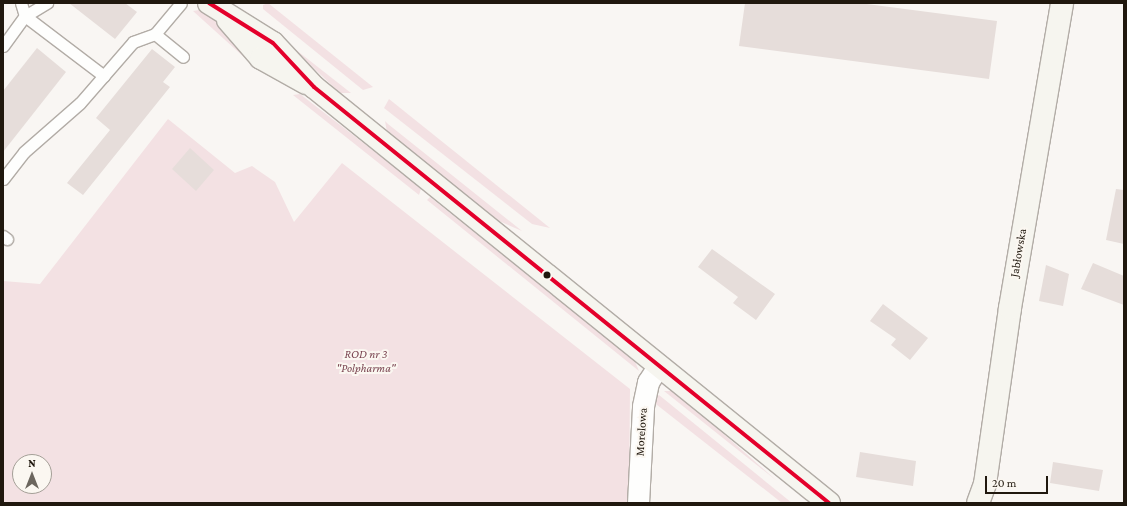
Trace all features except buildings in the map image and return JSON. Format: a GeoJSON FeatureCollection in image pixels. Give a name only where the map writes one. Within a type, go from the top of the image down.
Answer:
{"type":"FeatureCollection","features":[{"type":"Feature","properties":{"kind":"main road","name":"Jabłowska"},"geometry":{"type":"LineString","coordinates":[[978,503],[985,484],[1011,300],[1062,3]]}},
{"type":"Feature","properties":{"kind":"main road"},"geometry":{"type":"LineString","coordinates":[[217,9],[261,58],[314,87],[829,503]]}},
{"type":"Feature","properties":{"kind":"street","name":"Morelowa"},"geometry":{"type":"LineString","coordinates":[[638,503],[644,406],[648,382],[659,365]]}},
{"type":"Feature","properties":{"kind":"lane"},"geometry":{"type":"LineString","coordinates":[[20,3],[26,16],[104,76]]}},
{"type":"Feature","properties":{"kind":"lane"},"geometry":{"type":"LineString","coordinates":[[3,46],[26,16],[47,3]]}},
{"type":"Feature","properties":{"kind":"lane"},"geometry":{"type":"LineString","coordinates":[[3,179],[24,152],[80,103],[132,42],[155,34],[181,3]]}},
{"type":"Feature","properties":{"kind":"lane"},"geometry":{"type":"LineString","coordinates":[[155,34],[183,57]]}},
{"type":"Feature","properties":{"kind":"green space"},"geometry":{"type":"Polygon","coordinates":[[[268,3],[373,87],[363,90],[263,9],[263,5],[268,3]]]}},
{"type":"Feature","properties":{"kind":"green space"},"geometry":{"type":"Polygon","coordinates":[[[199,10],[215,20],[253,59],[245,58],[193,11],[199,10]]]}},
{"type":"Feature","properties":{"kind":"green space"},"geometry":{"type":"Polygon","coordinates":[[[286,42],[351,93],[340,93],[286,42]]]}},
{"type":"Feature","properties":{"kind":"green space"},"geometry":{"type":"Polygon","coordinates":[[[300,94],[414,182],[421,189],[419,195],[293,95],[300,94]]]}},
{"type":"Feature","properties":{"kind":"green space"},"geometry":{"type":"Polygon","coordinates":[[[389,99],[550,228],[532,224],[384,108],[389,99]]]}},
{"type":"Feature","properties":{"kind":"green space","name":"ROD nr 3 \"Polpharma\""},"geometry":{"type":"Polygon","coordinates":[[[168,119],[235,173],[252,166],[275,182],[294,222],[342,163],[630,389],[629,503],[3,503],[3,281],[40,284],[168,119]]]}},
{"type":"Feature","properties":{"kind":"green space"},"geometry":{"type":"Polygon","coordinates":[[[385,121],[522,231],[499,221],[387,132],[385,121]]]}},
{"type":"Feature","properties":{"kind":"green space"},"geometry":{"type":"Polygon","coordinates":[[[430,197],[634,359],[639,371],[427,200],[430,197]]]}},
{"type":"Feature","properties":{"kind":"green space"},"geometry":{"type":"Polygon","coordinates":[[[664,391],[671,391],[684,399],[777,481],[664,391]]]}},
{"type":"Feature","properties":{"kind":"green space"},"geometry":{"type":"Polygon","coordinates":[[[659,395],[792,503],[782,503],[652,401],[659,395]]]}},
{"type":"Feature","properties":{"kind":"transit line"},"geometry":{"type":"LineString","coordinates":[[209,3],[273,43],[314,87],[829,503]]}}]}
